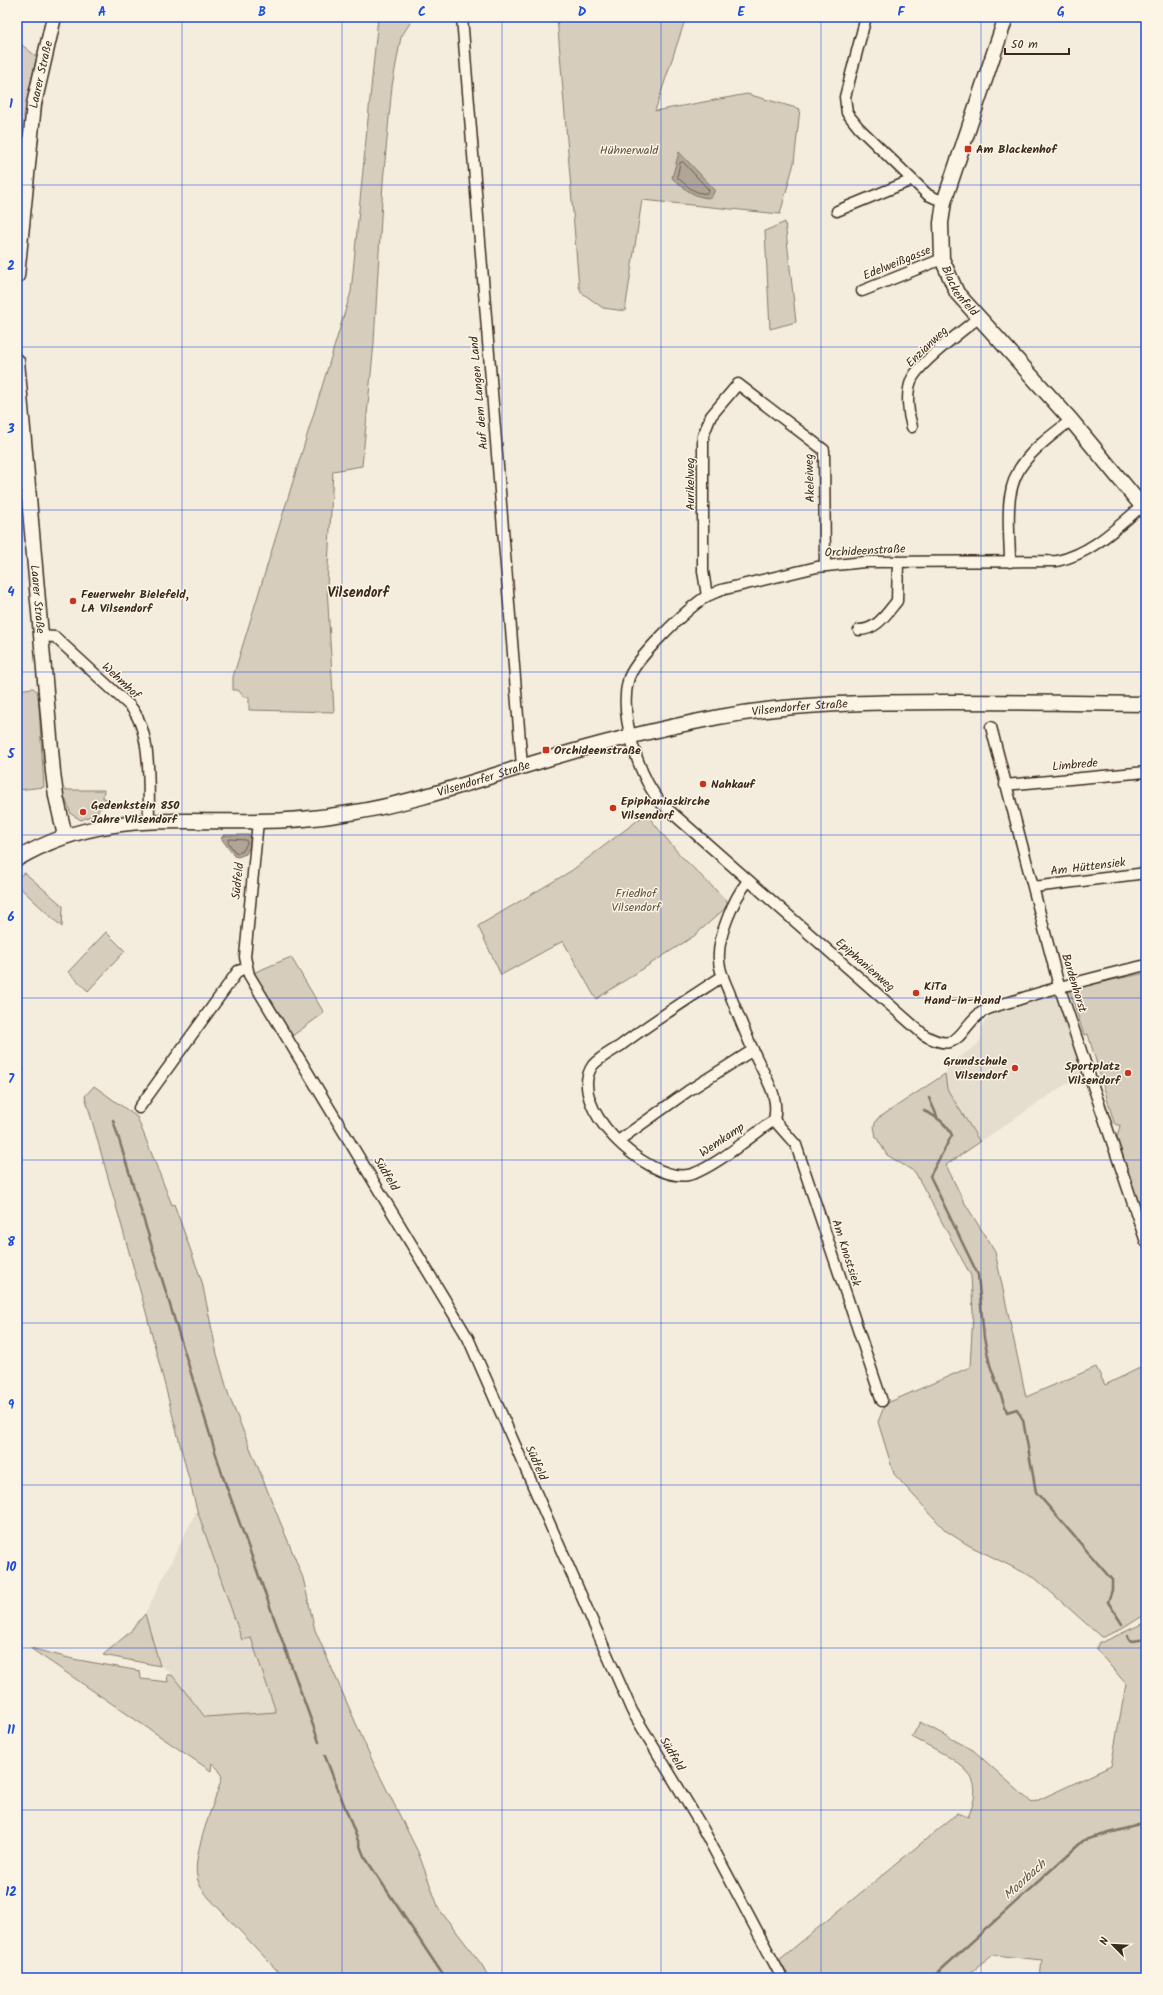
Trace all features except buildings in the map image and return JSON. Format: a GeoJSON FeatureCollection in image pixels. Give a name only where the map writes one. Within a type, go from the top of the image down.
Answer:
{"type":"FeatureCollection","features":[{"type":"Feature","properties":{"kind":"street","name":"Laarer Straße"},"geometry":{"type":"LineString","coordinates":[[17,276],[34,104],[54,17]]}},
{"type":"Feature","properties":{"kind":"street","name":"Auf dem Langen Land"},"geometry":{"type":"LineString","coordinates":[[462,17],[522,766]]}},
{"type":"Feature","properties":{"kind":"street"},"geometry":{"type":"LineString","coordinates":[[866,17],[845,97],[847,113],[859,128],[928,195],[944,202]]}},
{"type":"Feature","properties":{"kind":"street","name":"Blackenfeld"},"geometry":{"type":"LineString","coordinates":[[1006,17],[944,202],[941,223],[942,259],[957,293],[1071,420],[1144,509]]}},
{"type":"Feature","properties":{"kind":"street"},"geometry":{"type":"LineString","coordinates":[[837,211],[912,180]]}},
{"type":"Feature","properties":{"kind":"street","name":"Edelweißgasse"},"geometry":{"type":"LineString","coordinates":[[862,291],[942,259]]}},
{"type":"Feature","properties":{"kind":"street","name":"Enzianweg"},"geometry":{"type":"LineString","coordinates":[[912,427],[909,417],[909,389],[914,375],[923,365],[978,318]]}},
{"type":"Feature","properties":{"kind":"street","name":"Laarer Straße"},"geometry":{"type":"LineString","coordinates":[[17,361],[54,785],[65,836]]}},
{"type":"Feature","properties":{"kind":"street","name":"Akeleiweg"},"geometry":{"type":"LineString","coordinates":[[738,384],[824,450],[825,566]]}},
{"type":"Feature","properties":{"kind":"street","name":"Aurikelweg"},"geometry":{"type":"LineString","coordinates":[[707,596],[703,571],[702,436],[711,416],[738,384]]}},
{"type":"Feature","properties":{"kind":"street"},"geometry":{"type":"LineString","coordinates":[[1010,562],[1010,499],[1014,478],[1027,458],[1071,420]]}},
{"type":"Feature","properties":{"kind":"street","name":"Orchideenstraße"},"geometry":{"type":"LineString","coordinates":[[632,737],[626,700],[628,680],[633,668],[657,640],[707,596],[722,590],[758,580],[825,566],[864,562],[1057,561],[1072,558],[1089,550],[1144,509]]}},
{"type":"Feature","properties":{"kind":"street"},"geometry":{"type":"LineString","coordinates":[[859,630],[868,629],[876,624],[897,601],[898,562]]}},
{"type":"Feature","properties":{"kind":"street","name":"Wehmhof"},"geometry":{"type":"LineString","coordinates":[[40,636],[55,637],[130,706],[137,716],[146,747],[149,821]]}},
{"type":"Feature","properties":{"kind":"street","name":"Vilsendorfer Straße"},"geometry":{"type":"LineString","coordinates":[[17,859],[43,844],[65,836],[112,824],[149,821],[258,821],[314,818],[374,808],[412,800],[522,766],[632,737],[748,712],[850,704],[926,702],[1146,704]]}},
{"type":"Feature","properties":{"kind":"street","name":"Bardenhorst"},"geometry":{"type":"LineString","coordinates":[[991,727],[1059,986],[1146,1242]]}},
{"type":"Feature","properties":{"kind":"street","name":"Epiphanienweg"},"geometry":{"type":"LineString","coordinates":[[632,737],[646,779],[655,796],[748,881],[924,1035],[935,1041],[945,1043],[956,1040],[983,1011],[1059,986],[1146,965]]}},
{"type":"Feature","properties":{"kind":"street","name":"Limbrede"},"geometry":{"type":"LineString","coordinates":[[1006,784],[1146,772]]}},
{"type":"Feature","properties":{"kind":"street","name":"Südfeld"},"geometry":{"type":"LineString","coordinates":[[258,821],[249,900],[245,957],[247,968],[468,1338],[632,1711],[702,1827],[782,1978]]}},
{"type":"Feature","properties":{"kind":"street","name":"Am Hüttensiek"},"geometry":{"type":"LineString","coordinates":[[1034,887],[1146,873]]}},
{"type":"Feature","properties":{"kind":"street"},"geometry":{"type":"LineString","coordinates":[[748,881],[743,887],[733,909],[719,946],[718,961],[753,1050],[775,1098],[777,1108],[774,1120]]}},
{"type":"Feature","properties":{"kind":"street"},"geometry":{"type":"LineString","coordinates":[[139,1108],[238,971],[247,968]]}},
{"type":"Feature","properties":{"kind":"street","name":"Wemkamp"},"geometry":{"type":"LineString","coordinates":[[723,976],[646,1027],[594,1064],[588,1074],[586,1086],[590,1099],[599,1116],[618,1141],[642,1161],[674,1174],[687,1176],[698,1172],[729,1153],[774,1120]]}},
{"type":"Feature","properties":{"kind":"street"},"geometry":{"type":"LineString","coordinates":[[618,1141],[688,1091],[753,1050]]}},
{"type":"Feature","properties":{"kind":"street","name":"Am Knostsiek"},"geometry":{"type":"LineString","coordinates":[[774,1120],[796,1145],[882,1401]]}},
{"type":"Feature","properties":{"kind":"shaded area","name":"Grundschule Vilsendorf"},"geometry":{"type":"Polygon","coordinates":[[[1051,994],[1060,998],[1084,1072],[980,1142],[947,1089],[945,1074],[950,1063],[977,1045],[981,1039],[981,1025],[988,1018],[996,1013],[1051,994]]]}},
{"type":"Feature","properties":{"kind":"shaded area"},"geometry":{"type":"Polygon","coordinates":[[[197,1510],[242,1640],[251,1638],[276,1712],[205,1717],[169,1671],[160,1666],[145,1614],[197,1510]]]}},
{"type":"Feature","properties":{"kind":"green space"},"geometry":{"type":"Polygon","coordinates":[[[378,17],[414,17],[401,37],[392,86],[383,182],[374,343],[362,466],[333,471],[327,586],[334,712],[249,710],[249,697],[244,697],[238,690],[233,690],[233,677],[351,292],[378,17]]]}},
{"type":"Feature","properties":{"kind":"green space","name":"Hühnerwald"},"geometry":{"type":"Polygon","coordinates":[[[557,17],[686,17],[655,111],[747,94],[800,109],[794,163],[780,214],[642,200],[625,311],[603,308],[582,293],[579,287],[557,17]]]}},
{"type":"Feature","properties":{"kind":"green space"},"geometry":{"type":"Polygon","coordinates":[[[17,41],[37,57],[29,90],[17,205],[17,41]]]}},
{"type":"Feature","properties":{"kind":"green space"},"geometry":{"type":"Polygon","coordinates":[[[785,222],[796,322],[770,329],[765,231],[785,222]]]}},
{"type":"Feature","properties":{"kind":"green space"},"geometry":{"type":"Polygon","coordinates":[[[33,688],[38,692],[44,787],[17,790],[17,690],[33,688]]]}},
{"type":"Feature","properties":{"kind":"green space"},"geometry":{"type":"Polygon","coordinates":[[[62,790],[104,790],[103,798],[109,799],[94,815],[81,820],[71,814],[62,790]]]}},
{"type":"Feature","properties":{"kind":"green space","name":"Friedhof Vilsendorf"},"geometry":{"type":"Polygon","coordinates":[[[646,814],[680,855],[730,904],[694,936],[596,999],[563,941],[501,975],[478,926],[571,871],[646,814]]]}},
{"type":"Feature","properties":{"kind":"green space"},"geometry":{"type":"Polygon","coordinates":[[[25,873],[63,906],[62,927],[17,885],[17,877],[25,873]]]}},
{"type":"Feature","properties":{"kind":"green space"},"geometry":{"type":"Polygon","coordinates":[[[106,932],[125,951],[88,991],[68,972],[106,932]]]}},
{"type":"Feature","properties":{"kind":"green space"},"geometry":{"type":"Polygon","coordinates":[[[291,957],[324,1013],[292,1036],[253,973],[291,957]]]}},
{"type":"Feature","properties":{"kind":"green space"},"geometry":{"type":"Polygon","coordinates":[[[1146,973],[1146,1227],[1117,1138],[1120,1125],[1116,1125],[1114,1122],[1088,1034],[1084,1035],[1069,989],[1146,973]]]}},
{"type":"Feature","properties":{"kind":"green space"},"geometry":{"type":"Polygon","coordinates":[[[945,1074],[947,1089],[980,1142],[946,1165],[963,1200],[995,1252],[1026,1397],[1096,1367],[1105,1385],[1146,1365],[1146,1614],[1122,1629],[1103,1637],[1101,1637],[1035,1578],[968,1545],[946,1531],[894,1474],[878,1422],[885,1404],[970,1367],[973,1313],[971,1276],[915,1172],[887,1155],[876,1137],[874,1126],[877,1119],[945,1074]]]}},
{"type":"Feature","properties":{"kind":"green space"},"geometry":{"type":"Polygon","coordinates":[[[94,1086],[137,1117],[172,1205],[174,1204],[202,1282],[217,1354],[229,1396],[303,1578],[315,1630],[372,1760],[418,1852],[439,1909],[482,1965],[489,1978],[284,1978],[209,1898],[202,1889],[197,1877],[196,1867],[201,1841],[222,1777],[219,1770],[212,1763],[211,1771],[30,1648],[73,1659],[140,1671],[141,1679],[168,1682],[167,1675],[172,1675],[205,1717],[276,1712],[251,1638],[242,1640],[197,1510],[146,1312],[85,1096],[94,1086]]]}},
{"type":"Feature","properties":{"kind":"green space"},"geometry":{"type":"Polygon","coordinates":[[[145,1614],[160,1666],[103,1655],[130,1632],[145,1614]]]}},
{"type":"Feature","properties":{"kind":"green space"},"geometry":{"type":"Polygon","coordinates":[[[1146,1622],[1146,1978],[1040,1978],[1042,1960],[993,1955],[964,1978],[790,1978],[779,1960],[958,1813],[968,1817],[975,1793],[972,1779],[962,1767],[954,1761],[912,1737],[920,1722],[973,1750],[1032,1803],[1111,1766],[1126,1684],[1096,1649],[1099,1642],[1103,1642],[1146,1622]]]}},
{"type":"Feature","properties":{"kind":"water"},"geometry":{"type":"Polygon","coordinates":[[[679,152],[715,190],[711,198],[695,195],[672,178],[679,152]]]}},
{"type":"Feature","properties":{"kind":"water"},"geometry":{"type":"Polygon","coordinates":[[[224,835],[251,835],[251,844],[246,854],[238,857],[234,856],[221,838],[224,835]]]}},
{"type":"Feature","properties":{"kind":"water"},"geometry":{"type":"Polygon","coordinates":[[[17,1053],[20,1056],[24,1071],[17,1076],[17,1053]]]}},
{"type":"Feature","properties":{"kind":"waterway"},"geometry":{"type":"LineString","coordinates":[[929,1098],[937,1116]]}},
{"type":"Feature","properties":{"kind":"waterway"},"geometry":{"type":"LineString","coordinates":[[924,1111],[940,1120],[952,1135],[930,1176],[978,1275],[984,1338],[990,1365],[1007,1412],[1017,1409],[1023,1420],[1036,1492],[1112,1580],[1112,1590],[1108,1602],[1122,1624]]}},
{"type":"Feature","properties":{"kind":"waterway"},"geometry":{"type":"LineString","coordinates":[[113,1120],[223,1477],[319,1742]]}},
{"type":"Feature","properties":{"kind":"waterway"},"geometry":{"type":"LineString","coordinates":[[1127,1636],[1129,1640],[1133,1641],[1146,1639]]}},
{"type":"Feature","properties":{"kind":"waterway"},"geometry":{"type":"LineString","coordinates":[[325,1756],[364,1856],[445,1978]]}},
{"type":"Feature","properties":{"kind":"waterway","name":"Moorbach"},"geometry":{"type":"LineString","coordinates":[[932,1978],[1084,1840],[1146,1823]]}},
{"type":"Feature","properties":{"kind":"place","name":"Am Blackenhof"},"geometry":{"type":"Point","coordinates":[968,149]}},
{"type":"Feature","properties":{"kind":"place","name":"Feuerwehr Bielefeld, LA Vilsendorf"},"geometry":{"type":"Point","coordinates":[73,601]}},
{"type":"Feature","properties":{"kind":"place","name":"Orchideenstraße"},"geometry":{"type":"Point","coordinates":[546,750]}},
{"type":"Feature","properties":{"kind":"place","name":"Nahkauf"},"geometry":{"type":"Point","coordinates":[703,784]}},
{"type":"Feature","properties":{"kind":"place","name":"Epiphaniaskirche Vilsendorf"},"geometry":{"type":"Point","coordinates":[613,808]}},
{"type":"Feature","properties":{"kind":"place","name":"Gedenkstein 850 Jahre Vilsendorf"},"geometry":{"type":"Point","coordinates":[83,812]}},
{"type":"Feature","properties":{"kind":"place","name":"KiTa Hand-in-Hand"},"geometry":{"type":"Point","coordinates":[916,993]}},
{"type":"Feature","properties":{"kind":"place","name":"Grundschule Vilsendorf"},"geometry":{"type":"Point","coordinates":[1015,1068]}},
{"type":"Feature","properties":{"kind":"place","name":"Sportplatz Vilsendorf"},"geometry":{"type":"Point","coordinates":[1128,1073]}},
{"type":"Feature","properties":{"kind":"district","name":"Vilsendorf"},"geometry":{"type":"Point","coordinates":[358,593]}}]}
